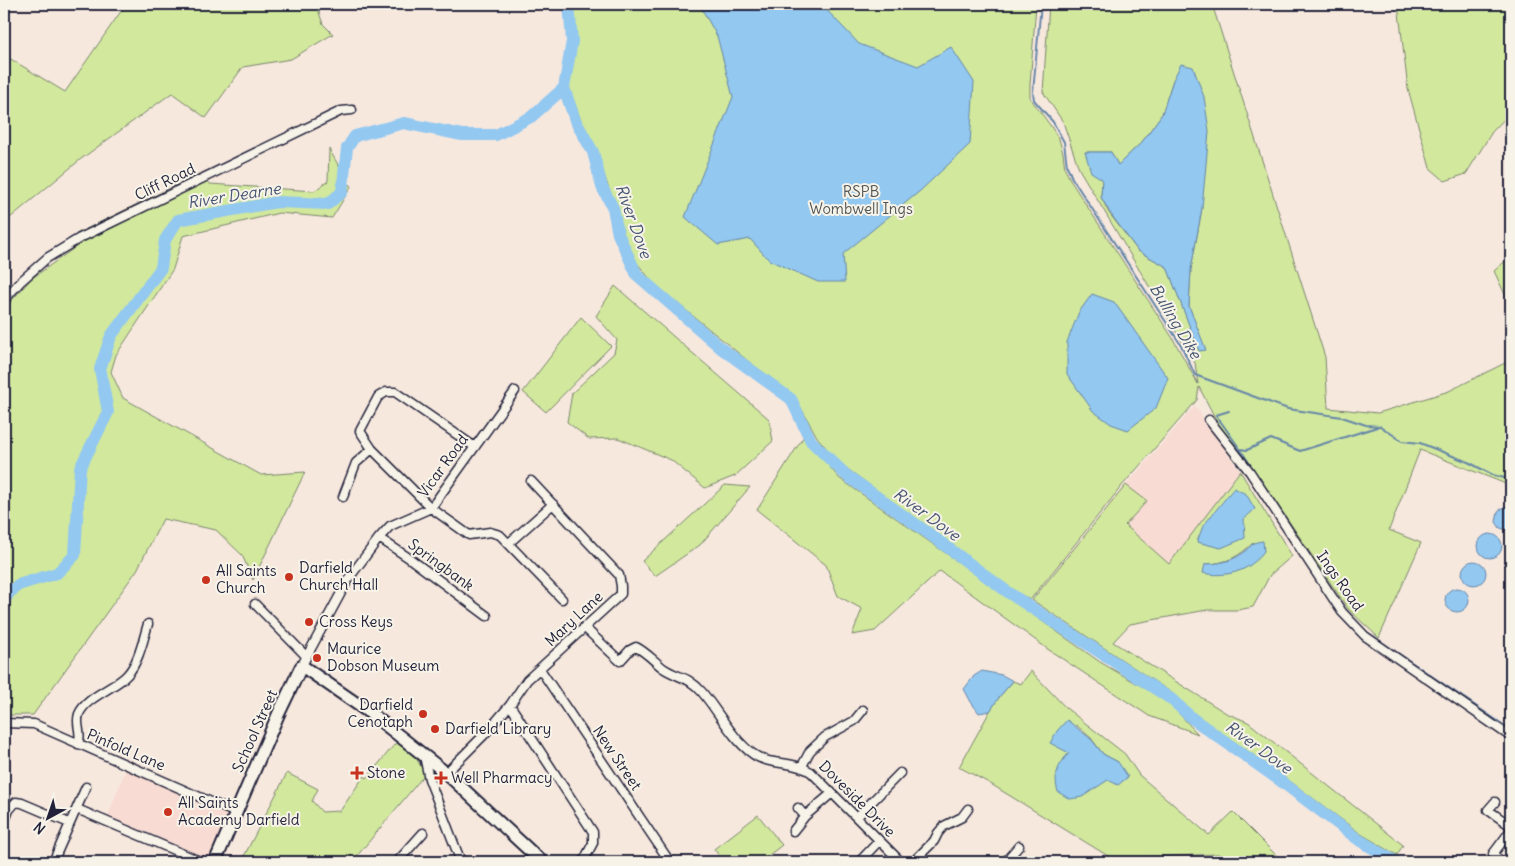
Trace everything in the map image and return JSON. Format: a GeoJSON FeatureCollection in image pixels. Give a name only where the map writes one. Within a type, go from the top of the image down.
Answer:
{"type":"FeatureCollection","features":[{"type":"Feature","properties":{"kind":"street","name":"Cliff Road"},"geometry":{"type":"LineString","coordinates":[[4,300],[20,282],[47,258],[80,238],[341,111],[352,110]]}},
{"type":"Feature","properties":{"kind":"street","name":"Vicar Road"},"geometry":{"type":"LineString","coordinates":[[303,662],[349,578],[379,538],[390,526],[431,508],[515,391]]}},
{"type":"Feature","properties":{"kind":"street"},"geometry":{"type":"LineString","coordinates":[[475,447],[395,392],[386,392],[378,397],[360,431],[372,449],[431,508],[468,535],[490,532],[500,535],[562,599]]}},
{"type":"Feature","properties":{"kind":"street","name":"Ings Road"},"geometry":{"type":"LineString","coordinates":[[1208,420],[1250,472],[1342,612],[1366,636],[1511,737]]}},
{"type":"Feature","properties":{"kind":"street"},"geometry":{"type":"LineString","coordinates":[[343,497],[356,463],[372,449]]}},
{"type":"Feature","properties":{"kind":"street"},"geometry":{"type":"LineString","coordinates":[[509,543],[553,504],[531,481]]}},
{"type":"Feature","properties":{"kind":"street","name":"Mary Lane"},"geometry":{"type":"LineString","coordinates":[[446,773],[510,705],[527,680],[621,594],[619,575],[553,504]]}},
{"type":"Feature","properties":{"kind":"street","name":"Springbank"},"geometry":{"type":"LineString","coordinates":[[379,538],[409,558],[486,616]]}},
{"type":"Feature","properties":{"kind":"street"},"geometry":{"type":"LineString","coordinates":[[255,604],[303,662],[305,668],[373,715],[446,773],[542,862]]}},
{"type":"Feature","properties":{"kind":"street"},"geometry":{"type":"LineString","coordinates":[[78,744],[80,740],[77,724],[79,714],[84,706],[127,675],[138,654],[148,624]]}},
{"type":"Feature","properties":{"kind":"street","name":"Doveside Drive"},"geometry":{"type":"LineString","coordinates":[[584,628],[620,661],[630,650],[636,647],[643,650],[669,672],[687,678],[700,690],[743,746],[764,760],[802,766],[811,772],[900,862]]}},
{"type":"Feature","properties":{"kind":"street","name":"School Street"},"geometry":{"type":"LineString","coordinates":[[215,862],[278,715],[303,662]]}},
{"type":"Feature","properties":{"kind":"street","name":"New Street"},"geometry":{"type":"LineString","coordinates":[[540,669],[670,862]]}},
{"type":"Feature","properties":{"kind":"street"},"geometry":{"type":"LineString","coordinates":[[510,705],[593,832],[593,843],[583,862]]}},
{"type":"Feature","properties":{"kind":"street"},"geometry":{"type":"LineString","coordinates":[[802,766],[810,751],[825,737],[854,721],[863,710]]}},
{"type":"Feature","properties":{"kind":"street","name":"Pinfold Lane"},"geometry":{"type":"LineString","coordinates":[[4,723],[34,724],[236,813]]}},
{"type":"Feature","properties":{"kind":"street"},"geometry":{"type":"LineString","coordinates":[[424,756],[429,779],[461,862]]}},
{"type":"Feature","properties":{"kind":"street"},"geometry":{"type":"LineString","coordinates":[[857,817],[900,773]]}},
{"type":"Feature","properties":{"kind":"street"},"geometry":{"type":"LineString","coordinates":[[53,862],[86,787]]}},
{"type":"Feature","properties":{"kind":"street"},"geometry":{"type":"LineString","coordinates":[[793,831],[805,816],[832,793]]}},
{"type":"Feature","properties":{"kind":"street"},"geometry":{"type":"LineString","coordinates":[[4,824],[16,802],[70,823]]}},
{"type":"Feature","properties":{"kind":"street"},"geometry":{"type":"LineString","coordinates":[[1495,802],[1488,810],[1511,826]]}},
{"type":"Feature","properties":{"kind":"street"},"geometry":{"type":"LineString","coordinates":[[798,808],[805,816]]}},
{"type":"Feature","properties":{"kind":"street"},"geometry":{"type":"LineString","coordinates":[[77,809],[202,862]]}},
{"type":"Feature","properties":{"kind":"street"},"geometry":{"type":"LineString","coordinates":[[913,862],[934,841],[944,826],[962,817],[968,809]]}},
{"type":"Feature","properties":{"kind":"street"},"geometry":{"type":"LineString","coordinates":[[1502,862],[1493,854],[1511,830]]}},
{"type":"Feature","properties":{"kind":"street"},"geometry":{"type":"LineString","coordinates":[[397,862],[422,833]]}},
{"type":"Feature","properties":{"kind":"street"},"geometry":{"type":"LineString","coordinates":[[859,862],[879,841]]}},
{"type":"Feature","properties":{"kind":"street"},"geometry":{"type":"LineString","coordinates":[[1005,862],[1019,846]]}},
{"type":"Feature","properties":{"kind":"shaded area"},"geometry":{"type":"Polygon","coordinates":[[[1195,406],[1240,471],[1169,565],[1125,525],[1147,501],[1126,485],[1195,406]]]}},
{"type":"Feature","properties":{"kind":"shaded area","name":"All Saints Academy Darfield"},"geometry":{"type":"Polygon","coordinates":[[[126,768],[229,813],[230,815],[214,855],[211,857],[202,856],[108,816],[126,768]]]}},
{"type":"Feature","properties":{"kind":"green space"},"geometry":{"type":"Polygon","coordinates":[[[126,4],[316,4],[323,24],[333,34],[291,59],[243,67],[206,118],[172,93],[81,159],[4,223],[4,55],[65,92],[126,4]]]}},
{"type":"Feature","properties":{"kind":"green space","name":"RSPB Wombwell Ings"},"geometry":{"type":"Polygon","coordinates":[[[573,4],[1036,4],[1030,98],[1059,139],[1065,169],[1072,183],[1172,337],[1198,384],[1195,363],[1079,169],[1063,122],[1043,92],[1049,4],[1212,4],[1325,357],[1328,408],[1378,413],[1449,391],[1511,360],[1511,486],[1420,450],[1389,530],[1421,543],[1379,638],[1348,609],[1240,449],[1224,435],[1199,387],[1197,400],[1121,487],[1030,600],[1012,589],[838,462],[817,437],[794,395],[748,361],[654,284],[637,263],[626,241],[598,156],[580,118],[569,88],[576,39],[573,4]],[[1173,80],[1162,114],[1142,142],[1118,165],[1111,152],[1085,152],[1102,179],[1101,197],[1109,213],[1138,251],[1167,267],[1199,350],[1205,350],[1189,306],[1191,269],[1202,208],[1173,80]]]}},
{"type":"Feature","properties":{"kind":"green space"},"geometry":{"type":"Polygon","coordinates":[[[1398,4],[1511,4],[1511,112],[1492,132],[1466,174],[1445,181],[1430,168],[1408,89],[1398,4]]]}},
{"type":"Feature","properties":{"kind":"green space"},"geometry":{"type":"Polygon","coordinates":[[[329,149],[351,187],[332,218],[279,213],[183,236],[173,269],[116,355],[111,372],[123,398],[261,475],[305,472],[253,580],[242,555],[216,530],[163,519],[137,570],[33,715],[4,715],[4,309],[31,279],[84,241],[76,234],[201,173],[210,184],[314,191],[328,181],[329,149]]]}},
{"type":"Feature","properties":{"kind":"green space"},"geometry":{"type":"Polygon","coordinates":[[[1511,256],[1511,307],[1494,271],[1511,256]]]}},
{"type":"Feature","properties":{"kind":"green space"},"geometry":{"type":"Polygon","coordinates":[[[615,286],[769,419],[773,441],[735,476],[705,488],[671,460],[618,438],[589,439],[567,422],[572,393],[614,353],[617,340],[596,316],[615,286]]]}},
{"type":"Feature","properties":{"kind":"green space"},"geometry":{"type":"Polygon","coordinates":[[[581,317],[611,346],[546,412],[523,392],[581,317]]]}},
{"type":"Feature","properties":{"kind":"green space"},"geometry":{"type":"Polygon","coordinates":[[[804,436],[839,478],[1100,662],[1167,701],[1198,734],[1149,716],[1049,650],[940,571],[875,631],[852,635],[862,609],[838,596],[826,565],[757,510],[804,436]]]}},
{"type":"Feature","properties":{"kind":"green space"},"geometry":{"type":"Polygon","coordinates":[[[1240,471],[1292,556],[1270,575],[1253,607],[1238,610],[1207,610],[1130,624],[1113,642],[1226,713],[1248,722],[1403,845],[1397,855],[1361,834],[1279,773],[1196,715],[1172,693],[1032,600],[1126,485],[1147,501],[1125,525],[1169,564],[1240,471]],[[1254,542],[1226,561],[1205,564],[1232,573],[1254,542]]]}},
{"type":"Feature","properties":{"kind":"green space"},"geometry":{"type":"Polygon","coordinates":[[[725,485],[750,487],[700,545],[655,576],[642,561],[725,485]]]}},
{"type":"Feature","properties":{"kind":"green space"},"geometry":{"type":"Polygon","coordinates":[[[1031,671],[1066,708],[1125,754],[1139,775],[1209,835],[1233,812],[1283,862],[1229,862],[1218,854],[1113,859],[989,783],[959,767],[1000,696],[1013,681],[1021,684],[1031,671]],[[1076,725],[1069,753],[1063,760],[1118,762],[1103,754],[1091,738],[1076,725]]]}},
{"type":"Feature","properties":{"kind":"green space"},"geometry":{"type":"Polygon","coordinates":[[[399,739],[414,754],[425,774],[352,862],[241,862],[287,773],[318,789],[312,801],[322,812],[340,811],[364,776],[367,778],[399,739]]]}},
{"type":"Feature","properties":{"kind":"green space"},"geometry":{"type":"Polygon","coordinates":[[[758,815],[782,845],[760,862],[724,862],[714,849],[758,815]]]}},
{"type":"Feature","properties":{"kind":"water"},"geometry":{"type":"Polygon","coordinates":[[[699,4],[821,4],[859,44],[918,66],[951,47],[974,82],[970,144],[920,191],[843,254],[845,282],[818,282],[769,260],[750,239],[718,245],[685,217],[733,97],[717,36],[699,4]]]}},
{"type":"Feature","properties":{"kind":"water"},"geometry":{"type":"Polygon","coordinates":[[[1181,64],[1193,67],[1204,97],[1209,131],[1202,208],[1191,269],[1189,306],[1206,350],[1199,351],[1167,267],[1138,251],[1110,213],[1101,197],[1102,179],[1091,172],[1085,152],[1111,152],[1118,165],[1142,142],[1162,114],[1173,80],[1181,64]]]}},
{"type":"Feature","properties":{"kind":"water"},"geometry":{"type":"Polygon","coordinates":[[[1092,294],[1114,302],[1168,378],[1156,408],[1128,430],[1111,424],[1093,411],[1067,374],[1067,342],[1079,312],[1092,294]]]}},
{"type":"Feature","properties":{"kind":"water"},"geometry":{"type":"Polygon","coordinates":[[[1234,488],[1246,494],[1255,509],[1244,519],[1245,538],[1221,548],[1197,542],[1203,526],[1234,488]]]}},
{"type":"Feature","properties":{"kind":"water"},"geometry":{"type":"Polygon","coordinates":[[[1505,507],[1511,508],[1511,531],[1500,528],[1496,522],[1498,511],[1505,507]]]}},
{"type":"Feature","properties":{"kind":"water"},"geometry":{"type":"Polygon","coordinates":[[[1490,534],[1495,535],[1501,541],[1501,551],[1495,557],[1490,558],[1485,557],[1479,551],[1478,546],[1479,541],[1485,535],[1490,534]]]}},
{"type":"Feature","properties":{"kind":"water"},"geometry":{"type":"Polygon","coordinates":[[[1263,541],[1264,551],[1248,567],[1229,574],[1203,573],[1205,564],[1230,560],[1239,556],[1254,543],[1263,541]]]}},
{"type":"Feature","properties":{"kind":"water"},"geometry":{"type":"Polygon","coordinates":[[[1474,561],[1479,562],[1485,568],[1485,578],[1479,584],[1474,585],[1469,584],[1463,578],[1462,573],[1463,568],[1469,562],[1474,561]]]}},
{"type":"Feature","properties":{"kind":"water"},"geometry":{"type":"Polygon","coordinates":[[[1457,588],[1462,589],[1468,595],[1468,605],[1462,611],[1457,612],[1452,611],[1446,605],[1445,600],[1446,595],[1452,589],[1457,588]]]}},
{"type":"Feature","properties":{"kind":"water"},"geometry":{"type":"Polygon","coordinates":[[[982,671],[1002,675],[1013,681],[990,711],[979,713],[964,689],[974,676],[982,671]]]}},
{"type":"Feature","properties":{"kind":"water"},"geometry":{"type":"Polygon","coordinates":[[[1067,720],[1091,739],[1103,754],[1118,762],[1128,777],[1118,785],[1108,780],[1082,797],[1070,799],[1058,792],[1057,771],[1069,753],[1050,743],[1057,731],[1067,720]]]}},
{"type":"Feature","properties":{"kind":"waterway","name":"River Dearne"},"geometry":{"type":"LineString","coordinates":[[4,601],[9,593],[18,585],[57,573],[75,555],[80,468],[108,412],[100,369],[111,336],[161,268],[165,240],[178,220],[277,202],[328,204],[342,192],[347,148],[355,136],[404,123],[462,135],[496,135],[531,117],[564,88],[572,41],[569,4]]}},
{"type":"Feature","properties":{"kind":"waterway","name":"Bulling Dike"},"geometry":{"type":"LineString","coordinates":[[1041,4],[1033,92],[1034,100],[1053,122],[1064,142],[1067,166],[1072,178],[1181,345],[1195,375],[1288,409],[1342,417],[1366,425],[1380,426],[1402,441],[1420,443],[1468,462],[1493,475],[1511,478]]}},
{"type":"Feature","properties":{"kind":"waterway","name":"River Dove"},"geometry":{"type":"LineString","coordinates":[[564,88],[575,120],[593,152],[602,187],[613,208],[618,234],[637,275],[722,349],[791,399],[811,441],[846,475],[1009,593],[1171,699],[1193,719],[1278,779],[1359,840],[1396,862]]}},
{"type":"Feature","properties":{"kind":"waterway"},"geometry":{"type":"LineString","coordinates":[[1229,411],[1216,415],[1240,449],[1247,450],[1271,439],[1300,451],[1377,427]]}},
{"type":"Feature","properties":{"kind":"waterway"},"geometry":{"type":"LineString","coordinates":[[1240,449],[1310,556]]}},
{"type":"Feature","properties":{"kind":"waterway"},"geometry":{"type":"LineString","coordinates":[[1344,608],[1354,619]]}},
{"type":"Feature","properties":{"kind":"waterway"},"geometry":{"type":"LineString","coordinates":[[1364,630],[1511,730]]}},
{"type":"Feature","properties":{"kind":"place","name":"Darfield Church Hall"},"geometry":{"type":"Point","coordinates":[289,577]}},
{"type":"Feature","properties":{"kind":"place","name":"All Saints Church"},"geometry":{"type":"Point","coordinates":[206,580]}},
{"type":"Feature","properties":{"kind":"place","name":"Cross Keys"},"geometry":{"type":"Point","coordinates":[309,622]}},
{"type":"Feature","properties":{"kind":"place","name":"Maurice Dobson Museum"},"geometry":{"type":"Point","coordinates":[317,658]}},
{"type":"Feature","properties":{"kind":"place","name":"Darfield Cenotaph"},"geometry":{"type":"Point","coordinates":[423,714]}},
{"type":"Feature","properties":{"kind":"place","name":"Darfield Library"},"geometry":{"type":"Point","coordinates":[435,729]}},
{"type":"Feature","properties":{"kind":"place","name":"Stone"},"geometry":{"type":"Point","coordinates":[357,773]}},
{"type":"Feature","properties":{"kind":"place","name":"Well Pharmacy"},"geometry":{"type":"Point","coordinates":[441,778]}},
{"type":"Feature","properties":{"kind":"place","name":"All Saints Academy Darfield"},"geometry":{"type":"Point","coordinates":[168,812]}}]}
